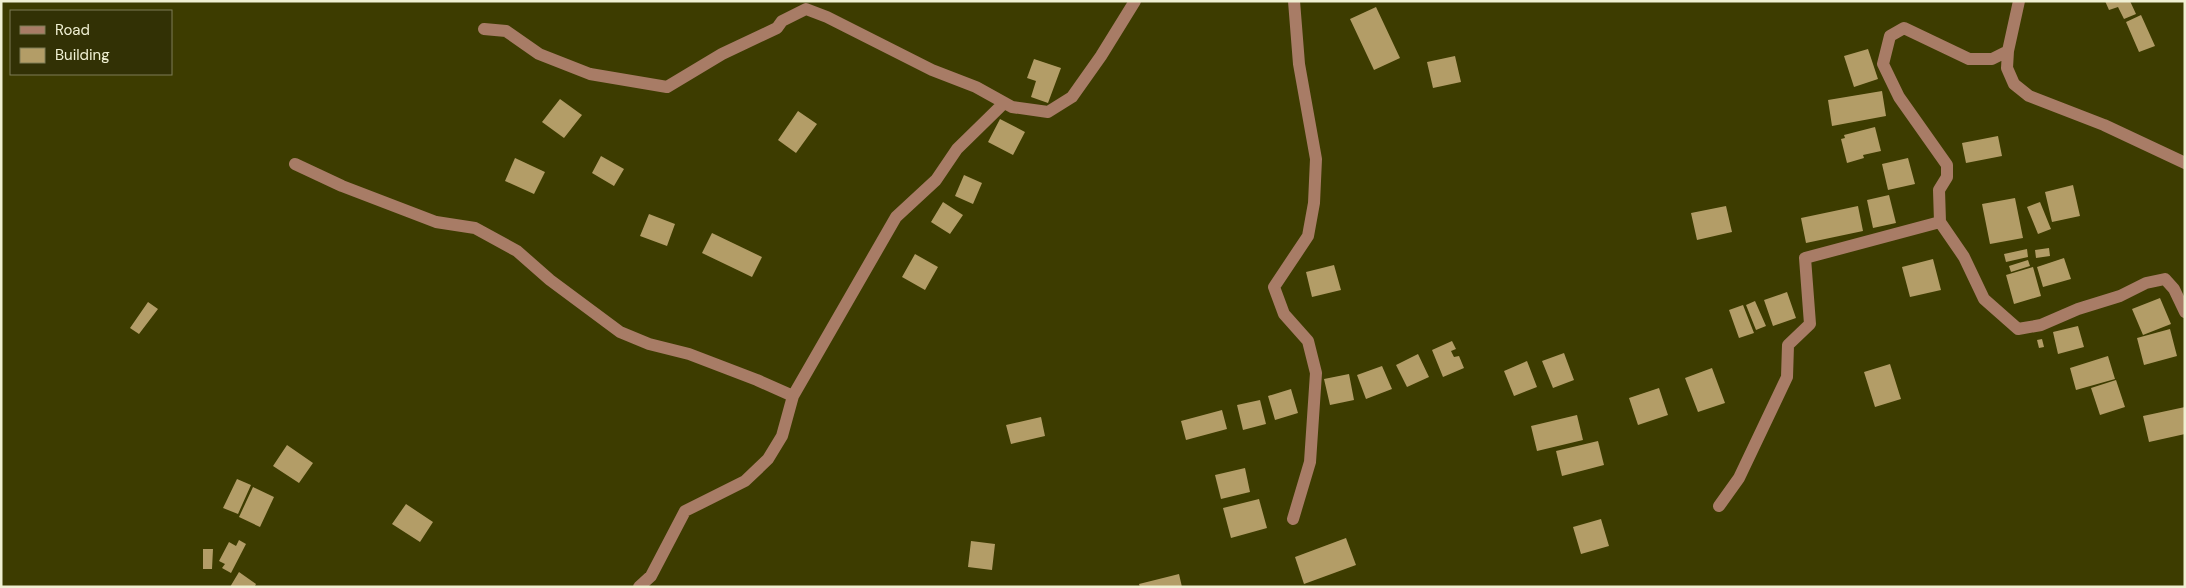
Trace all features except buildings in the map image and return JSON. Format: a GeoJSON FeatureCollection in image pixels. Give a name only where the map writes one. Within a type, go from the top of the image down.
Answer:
{"type":"FeatureCollection","features":[{"type":"Feature","properties":{"kind":"street"},"geometry":{"type":"LineString","coordinates":[[484,29],[506,31],[539,54],[590,74],[666,87],[722,54],[777,28],[782,22],[806,9],[826,17],[932,70],[976,87],[1012,107],[1048,112],[1072,97],[1101,56],[1135,1]]}},
{"type":"Feature","properties":{"kind":"street"},"geometry":{"type":"LineString","coordinates":[[1293,519],[1310,462],[1316,373],[1308,341],[1284,314],[1274,288],[1308,236],[1314,203],[1316,159],[1299,64],[1294,1]]}},
{"type":"Feature","properties":{"kind":"street"},"geometry":{"type":"LineString","coordinates":[[2019,1],[2008,51],[2007,68],[2014,84],[2030,96],[2104,125],[2185,163]]}},
{"type":"Feature","properties":{"kind":"street"},"geometry":{"type":"LineString","coordinates":[[2008,51],[1992,59],[1969,59],[1904,28],[1890,36],[1883,64],[1899,96],[1947,165],[1947,177],[1939,190],[1940,222],[1964,257],[1984,299],[2018,329],[2041,325],[2078,309],[2120,296],[2146,283],[2165,278],[2174,289],[2185,312]]}},
{"type":"Feature","properties":{"kind":"street"},"geometry":{"type":"LineString","coordinates":[[639,587],[651,576],[685,511],[746,481],[768,459],[782,436],[793,396],[896,217],[936,180],[957,148],[1004,102]]}},
{"type":"Feature","properties":{"kind":"street"},"geometry":{"type":"LineString","coordinates":[[295,164],[342,186],[436,222],[475,228],[517,251],[550,280],[620,332],[649,344],[690,354],[758,380],[793,396]]}},
{"type":"Feature","properties":{"kind":"street"},"geometry":{"type":"LineString","coordinates":[[1719,506],[1739,478],[1787,377],[1788,345],[1810,324],[1805,258],[1940,222]]}}]}
